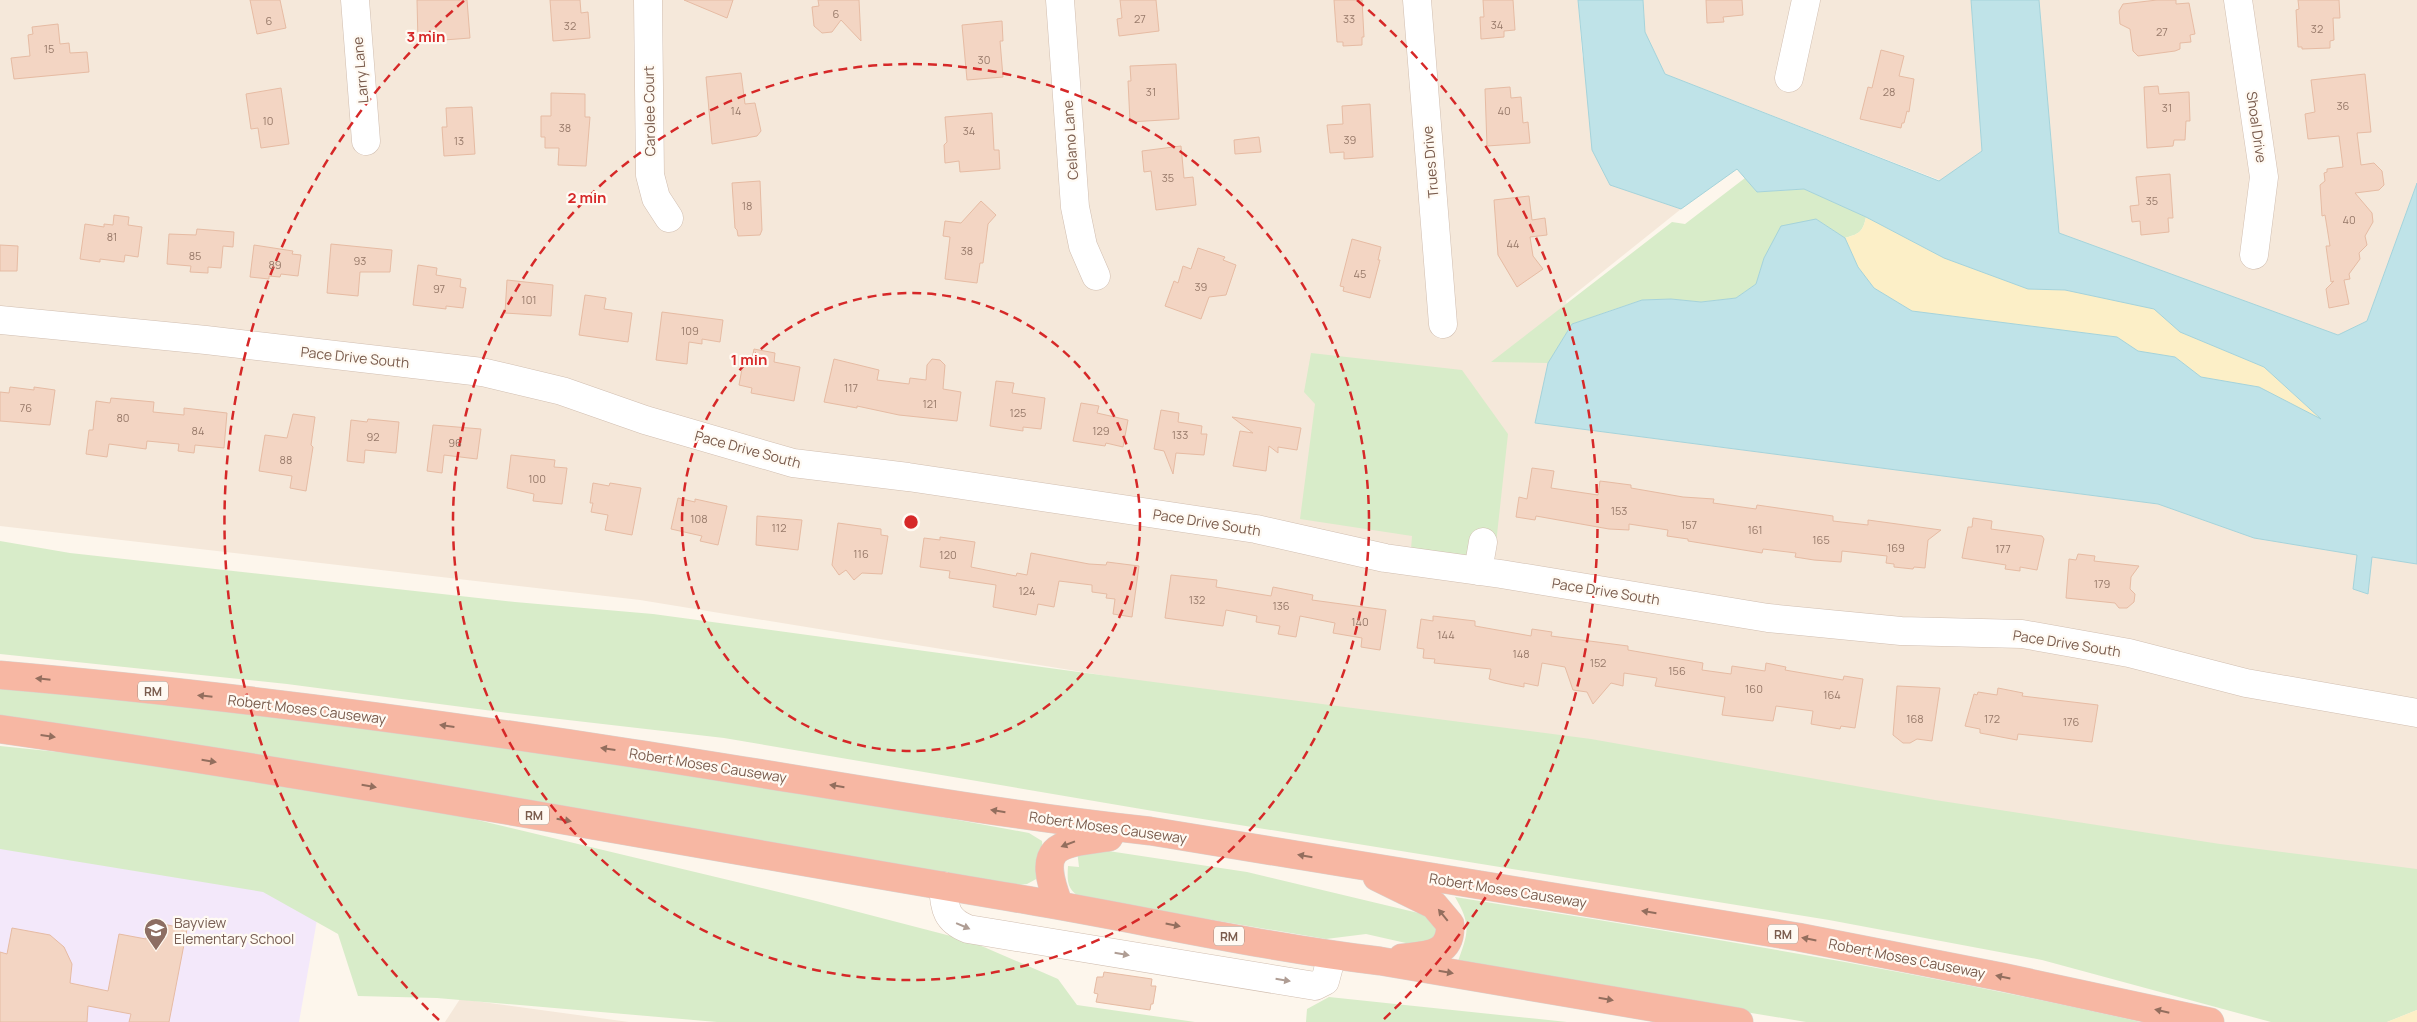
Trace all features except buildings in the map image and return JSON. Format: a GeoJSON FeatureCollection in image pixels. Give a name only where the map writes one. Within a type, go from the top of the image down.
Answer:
{"type":"FeatureCollection","features":[{"type":"Feature","properties":{"kind":"highway","name":"Robert Moses Causeway"},"geometry":{"type":"LineString","coordinates":[[0,675],[227,699],[428,724],[640,754],[1046,819],[1150,831],[1798,937],[2002,977],[2210,1022]]}},
{"type":"Feature","properties":{"kind":"highway","name":"RM"},"geometry":{"type":"LineString","coordinates":[[0,729],[341,782],[1059,905],[1332,955],[1380,961],[1740,1022]]}},
{"type":"Feature","properties":{"kind":"highway"},"geometry":{"type":"LineString","coordinates":[[1059,905],[1052,886],[1050,867],[1051,858],[1062,846],[1071,842],[1150,831]]}},
{"type":"Feature","properties":{"kind":"highway"},"geometry":{"type":"LineString","coordinates":[[1353,865],[1434,905],[1450,924],[1449,938],[1440,950],[1427,955],[1380,961]]}},
{"type":"Feature","properties":{"kind":"street","name":"Larry Lane"},"geometry":{"type":"LineString","coordinates":[[354,0],[366,141]]}},
{"type":"Feature","properties":{"kind":"street","name":"Carolee Court"},"geometry":{"type":"LineString","coordinates":[[648,0],[650,175],[656,198],[668,218]]}},
{"type":"Feature","properties":{"kind":"street","name":"Celano Lane"},"geometry":{"type":"LineString","coordinates":[[1060,0],[1076,208],[1084,246],[1096,276]]}},
{"type":"Feature","properties":{"kind":"street","name":"Trues Drive"},"geometry":{"type":"LineString","coordinates":[[1417,0],[1443,324]]}},
{"type":"Feature","properties":{"kind":"street"},"geometry":{"type":"LineString","coordinates":[[1789,78],[1806,0]]}},
{"type":"Feature","properties":{"kind":"street","name":"Shoal Drive"},"geometry":{"type":"LineString","coordinates":[[2238,0],[2264,177],[2254,255]]}},
{"type":"Feature","properties":{"kind":"street","name":"Pace Drive South"},"geometry":{"type":"LineString","coordinates":[[0,320],[206,340],[482,372],[562,391],[645,420],[793,463],[908,477],[1256,529],[1385,558],[1478,571],[1768,618],[1901,631],[2022,634],[2128,652],[2246,683],[2417,713]]}},
{"type":"Feature","properties":{"kind":"street"},"geometry":{"type":"LineString","coordinates":[[1478,571],[1483,542]]}},
{"type":"Feature","properties":{"kind":"street"},"geometry":{"type":"LineString","coordinates":[[943,886],[945,909],[956,924],[968,929],[1315,986],[1325,981],[1332,955]]}},
{"type":"Feature","properties":{"kind":"shaded area"},"geometry":{"type":"Polygon","coordinates":[[[0,0],[1578,0],[1582,54],[1610,185],[1681,209],[1566,301],[1572,324],[1535,423],[2158,504],[2254,538],[2358,555],[2353,589],[2368,594],[2372,557],[2417,564],[2417,889],[640,600],[0,526],[0,0]]]}},
{"type":"Feature","properties":{"kind":"shaded area"},"geometry":{"type":"Polygon","coordinates":[[[1643,0],[1971,0],[1982,151],[1942,181],[1665,74],[1645,32],[1643,0]]]}},
{"type":"Feature","properties":{"kind":"shaded area"},"geometry":{"type":"Polygon","coordinates":[[[2039,0],[2417,0],[2417,183],[2367,321],[2338,335],[2059,233],[2039,0]]]}},
{"type":"Feature","properties":{"kind":"shaded area","name":"Bayview Elementary School"},"geometry":{"type":"Polygon","coordinates":[[[0,821],[324,880],[299,1022],[0,1022],[0,821]]]}},
{"type":"Feature","properties":{"kind":"shaded area"},"geometry":{"type":"Polygon","coordinates":[[[460,999],[629,1022],[445,1022],[460,999]]]}},
{"type":"Feature","properties":{"kind":"green space"},"geometry":{"type":"Polygon","coordinates":[[[1745,178],[1757,192],[1804,189],[1866,217],[1862,229],[1857,234],[1845,238],[1816,219],[1764,258],[1756,284],[1736,298],[1701,302],[1671,299],[1642,300],[1572,324],[1548,363],[1491,362],[1672,222],[1685,224],[1745,178]]]}},
{"type":"Feature","properties":{"kind":"green space"},"geometry":{"type":"Polygon","coordinates":[[[1311,353],[1462,370],[1508,434],[1494,562],[1411,549],[1412,536],[1300,519],[1315,404],[1304,392],[1311,353]]]}},
{"type":"Feature","properties":{"kind":"green space"},"geometry":{"type":"Polygon","coordinates":[[[0,541],[70,553],[515,602],[653,614],[1591,739],[1935,800],[2220,844],[2417,869],[2417,1010],[2387,1022],[2271,1022],[2042,960],[1829,920],[1153,811],[724,738],[516,714],[287,684],[0,654],[0,541]]]}},
{"type":"Feature","properties":{"kind":"green space"},"geometry":{"type":"Polygon","coordinates":[[[0,687],[484,739],[757,783],[1029,833],[1042,841],[1043,851],[1040,877],[1027,884],[1006,887],[0,719],[0,687]]]}},
{"type":"Feature","properties":{"kind":"green space"},"geometry":{"type":"Polygon","coordinates":[[[0,746],[165,763],[419,806],[816,901],[970,941],[1058,979],[1077,1005],[1195,1022],[717,1022],[437,998],[358,996],[338,934],[263,892],[0,849],[0,746]]]}},
{"type":"Feature","properties":{"kind":"green space"},"geometry":{"type":"Polygon","coordinates":[[[1082,847],[1247,872],[1431,916],[1442,931],[1428,948],[1366,934],[1326,939],[1082,898],[1073,892],[1069,885],[1068,866],[1079,867],[1077,850],[1082,847]]]}},
{"type":"Feature","properties":{"kind":"green space"},"geometry":{"type":"Polygon","coordinates":[[[1455,897],[1885,969],[2141,1022],[1806,1022],[1457,964],[1466,937],[1466,923],[1455,897]]]}},
{"type":"Feature","properties":{"kind":"green space"},"geometry":{"type":"Polygon","coordinates":[[[1329,997],[1567,1022],[1306,1022],[1307,1009],[1329,997]]]}},
{"type":"Feature","properties":{"kind":"sand"},"geometry":{"type":"Polygon","coordinates":[[[1866,217],[1944,258],[2028,289],[2065,290],[2155,309],[2180,332],[2264,367],[2323,421],[2259,387],[2201,377],[2175,357],[2138,351],[2117,337],[1912,311],[1874,288],[1858,267],[1845,238],[1860,232],[1866,217]]]}},
{"type":"Feature","properties":{"kind":"sand"},"geometry":{"type":"Polygon","coordinates":[[[2417,1010],[2417,1022],[2387,1022],[2417,1010]]]}},
{"type":"Feature","properties":{"kind":"water"},"geometry":{"type":"Polygon","coordinates":[[[1578,0],[1643,0],[1645,32],[1665,74],[1939,181],[1982,151],[1971,0],[2039,0],[2059,233],[2338,335],[2367,321],[2417,183],[2417,564],[2372,557],[2368,594],[2353,589],[2357,555],[2254,538],[2158,504],[1535,423],[1548,363],[1572,324],[1642,300],[1671,299],[1701,302],[1736,298],[1756,284],[1764,258],[1781,226],[1816,219],[1845,238],[1858,267],[1874,288],[1912,311],[2117,337],[2138,351],[2175,357],[2201,377],[2259,387],[2321,419],[2264,367],[2180,332],[2154,309],[2065,290],[2028,289],[1944,258],[1866,217],[1804,189],[1757,192],[1737,169],[1681,209],[1610,185],[1592,150],[1578,0]]]}},
{"type":"Feature","properties":{"kind":"place","name":"Bayview Elementary School"},"geometry":{"type":"Point","coordinates":[156,951]}}]}
